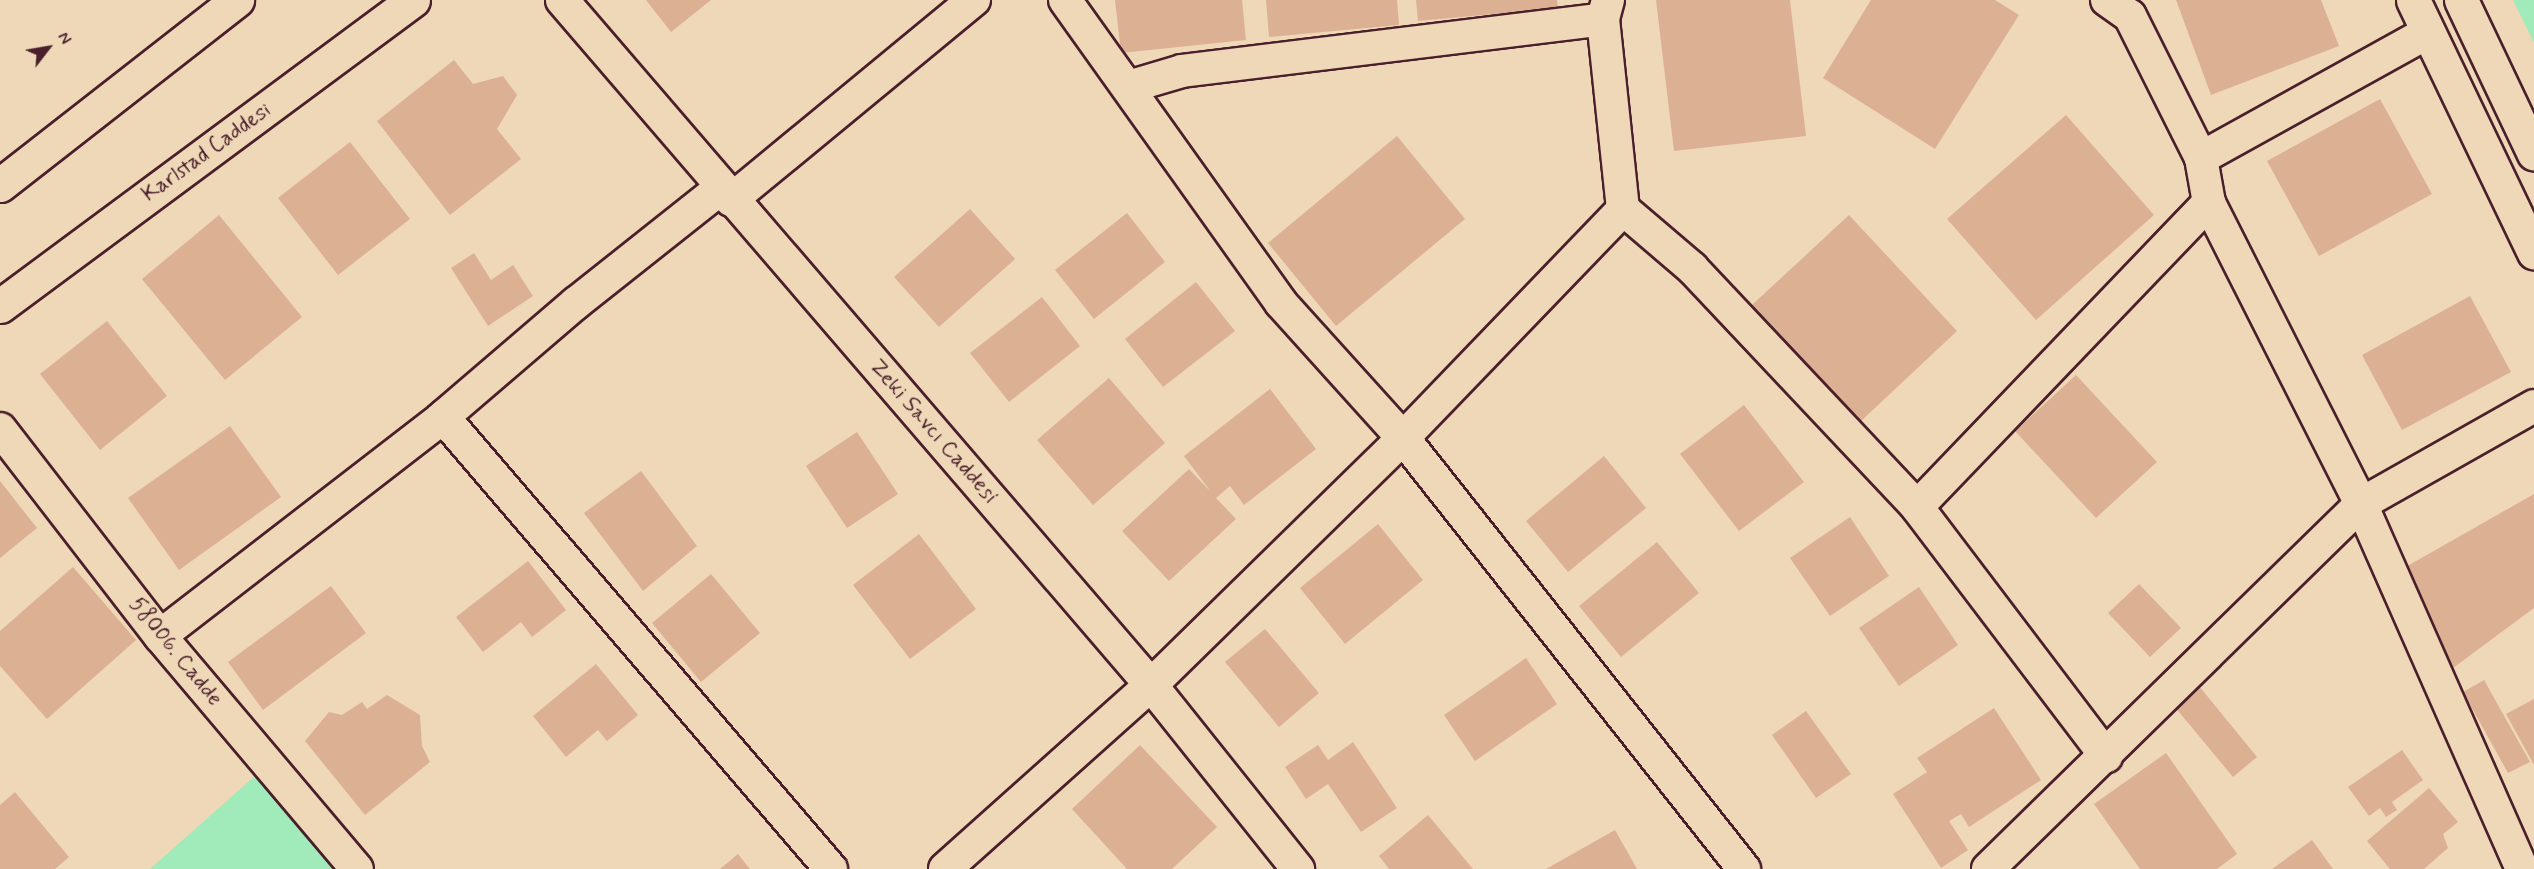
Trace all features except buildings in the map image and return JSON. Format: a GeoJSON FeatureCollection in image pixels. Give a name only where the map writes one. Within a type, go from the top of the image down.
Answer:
{"type":"FeatureCollection","features":[{"type":"Feature","properties":{"kind":"street"},"geometry":{"type":"LineString","coordinates":[[0,185],[237,0]]}},
{"type":"Feature","properties":{"kind":"street","name":"Karlstad Caddesi"},"geometry":{"type":"LineString","coordinates":[[0,306],[413,0]]}},
{"type":"Feature","properties":{"kind":"street","name":"Zeki Savcı Caddesi"},"geometry":{"type":"LineString","coordinates":[[562,0],[726,194],[1151,685],[1298,869]]}},
{"type":"Feature","properties":{"kind":"street"},"geometry":{"type":"LineString","coordinates":[[160,636],[443,417],[576,303],[726,194],[974,0]]}},
{"type":"Feature","properties":{"kind":"street"},"geometry":{"type":"LineString","coordinates":[[1065,0],[1281,303],[1403,438],[1744,869]]}},
{"type":"Feature","properties":{"kind":"street"},"geometry":{"type":"LineString","coordinates":[[2107,0],[2130,15],[2201,158],[2209,203],[2361,504],[2522,869]]}},
{"type":"Feature","properties":{"kind":"street"},"geometry":{"type":"LineString","coordinates":[[2413,0],[2534,253]]}},
{"type":"Feature","properties":{"kind":"street"},"geometry":{"type":"LineString","coordinates":[[2462,0],[2534,154]]}},
{"type":"Feature","properties":{"kind":"street"},"geometry":{"type":"LineString","coordinates":[[1128,87],[1182,71],[1605,10],[1623,209],[1692,268],[1917,507],[2106,756]]}},
{"type":"Feature","properties":{"kind":"street"},"geometry":{"type":"LineString","coordinates":[[2201,158],[2428,32]]}},
{"type":"Feature","properties":{"kind":"street"},"geometry":{"type":"LineString","coordinates":[[1917,507],[2209,203]]}},
{"type":"Feature","properties":{"kind":"street"},"geometry":{"type":"LineString","coordinates":[[945,869],[1151,685],[1403,438],[1623,209]]}},
{"type":"Feature","properties":{"kind":"street"},"geometry":{"type":"LineString","coordinates":[[1989,869],[2361,504],[2534,406]]}},
{"type":"Feature","properties":{"kind":"street"},"geometry":{"type":"LineString","coordinates":[[443,417],[831,869]]}},
{"type":"Feature","properties":{"kind":"street","name":"58006. Cadde"},"geometry":{"type":"LineString","coordinates":[[0,429],[160,636],[357,869]]}},
{"type":"Feature","properties":{"kind":"green space"},"geometry":{"type":"Polygon","coordinates":[[[2513,0],[2534,0],[2534,43],[2513,0]]]}},
{"type":"Feature","properties":{"kind":"green space"},"geometry":{"type":"Polygon","coordinates":[[[257,774],[342,869],[150,869],[257,774]]]}}]}
